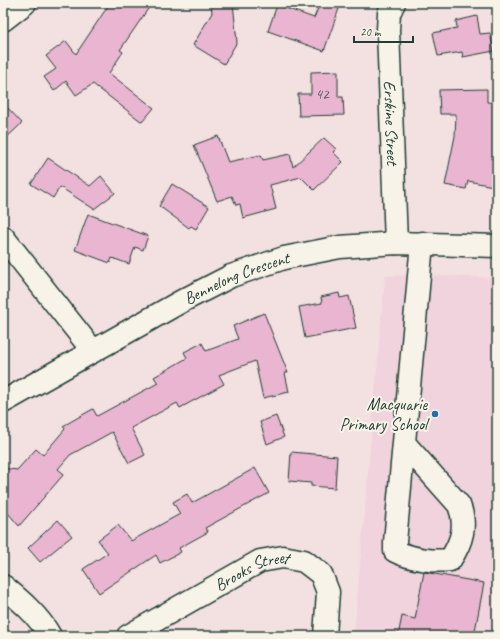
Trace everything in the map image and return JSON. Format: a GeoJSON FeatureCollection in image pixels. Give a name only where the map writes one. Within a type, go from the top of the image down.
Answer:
{"type":"FeatureCollection","features":[{"type":"Feature","properties":{"kind":"street"},"geometry":{"type":"LineString","coordinates":[[3,20],[25,3]]}},
{"type":"Feature","properties":{"kind":"street","name":"Erskine Street"},"geometry":{"type":"LineString","coordinates":[[394,3],[389,13],[388,30],[396,242]]}},
{"type":"Feature","properties":{"kind":"street"},"geometry":{"type":"LineString","coordinates":[[3,237],[93,351]]}},
{"type":"Feature","properties":{"kind":"street","name":"Bennelong Crescent"},"geometry":{"type":"LineString","coordinates":[[3,402],[182,300],[231,276],[291,257],[340,247],[396,242],[497,246]]}},
{"type":"Feature","properties":{"kind":"street"},"geometry":{"type":"LineString","coordinates":[[404,443],[459,505],[463,514],[463,532],[460,546],[450,560],[437,562],[401,554],[395,551],[404,443],[422,243]]}},
{"type":"Feature","properties":{"kind":"street","name":"Brooks Street"},"geometry":{"type":"LineString","coordinates":[[128,636],[260,561],[283,557],[304,561],[321,574],[328,592],[325,636]]}},
{"type":"Feature","properties":{"kind":"street"},"geometry":{"type":"LineString","coordinates":[[3,586],[23,603],[50,636]]}},
{"type":"Feature","properties":{"kind":"shaded area","name":"Macquarie Primary School"},"geometry":{"type":"Polygon","coordinates":[[[424,275],[497,278],[497,636],[354,636],[385,276],[424,275]]]}},
{"type":"Feature","properties":{"kind":"building"},"geometry":{"type":"Polygon","coordinates":[[[110,3],[152,3],[120,50],[123,52],[109,73],[154,108],[142,122],[93,84],[76,95],[66,81],[54,91],[44,77],[56,69],[46,56],[66,41],[76,54],[110,3]]]}},
{"type":"Feature","properties":{"kind":"building"},"geometry":{"type":"Polygon","coordinates":[[[211,3],[233,3],[237,42],[224,64],[193,45],[212,13],[211,3]]]}},
{"type":"Feature","properties":{"kind":"building"},"geometry":{"type":"Polygon","coordinates":[[[320,3],[341,3],[324,51],[268,31],[277,5],[314,18],[320,3]]]}},
{"type":"Feature","properties":{"kind":"building"},"geometry":{"type":"Polygon","coordinates":[[[477,16],[480,34],[490,33],[494,51],[463,57],[462,52],[438,56],[433,33],[457,28],[456,21],[477,16]]]}},
{"type":"Feature","properties":{"kind":"building"},"geometry":{"type":"Polygon","coordinates":[[[338,71],[338,97],[343,97],[344,115],[299,116],[298,94],[311,94],[311,72],[338,71]]]}},
{"type":"Feature","properties":{"kind":"building"},"geometry":{"type":"Polygon","coordinates":[[[487,89],[487,102],[497,103],[497,163],[493,186],[468,181],[466,189],[445,185],[455,136],[456,114],[440,114],[439,90],[487,89]]]}},
{"type":"Feature","properties":{"kind":"building"},"geometry":{"type":"Polygon","coordinates":[[[3,103],[22,123],[3,141],[3,103]]]}},
{"type":"Feature","properties":{"kind":"building"},"geometry":{"type":"Polygon","coordinates":[[[218,136],[228,162],[261,155],[263,160],[290,154],[293,167],[324,138],[336,149],[333,152],[343,162],[314,190],[301,177],[270,185],[276,209],[243,218],[240,204],[236,205],[232,196],[217,201],[194,145],[218,136]]]}},
{"type":"Feature","properties":{"kind":"building"},"geometry":{"type":"Polygon","coordinates":[[[48,158],[90,186],[101,176],[115,193],[94,209],[60,187],[53,198],[31,184],[48,158]]]}},
{"type":"Feature","properties":{"kind":"building"},"geometry":{"type":"Polygon","coordinates":[[[172,184],[209,207],[196,229],[191,226],[189,228],[159,206],[172,184]]]}},
{"type":"Feature","properties":{"kind":"building"},"geometry":{"type":"Polygon","coordinates":[[[88,214],[148,236],[143,250],[135,247],[129,264],[112,258],[110,263],[75,250],[88,214]]]}},
{"type":"Feature","properties":{"kind":"building"},"geometry":{"type":"Polygon","coordinates":[[[339,293],[340,298],[349,296],[356,328],[305,338],[299,307],[322,303],[321,297],[339,293]]]}},
{"type":"Feature","properties":{"kind":"building"},"geometry":{"type":"Polygon","coordinates":[[[264,313],[288,373],[285,373],[289,392],[263,398],[255,361],[219,375],[224,384],[180,408],[177,403],[131,428],[145,455],[129,463],[112,432],[70,455],[58,469],[64,474],[19,526],[3,507],[3,468],[17,470],[36,449],[43,455],[65,429],[63,426],[93,409],[97,416],[158,383],[154,377],[187,358],[184,352],[202,343],[206,351],[238,339],[233,326],[264,313]]]}},
{"type":"Feature","properties":{"kind":"building"},"geometry":{"type":"Polygon","coordinates":[[[276,416],[284,437],[267,444],[260,422],[276,416]]]}},
{"type":"Feature","properties":{"kind":"building"},"geometry":{"type":"Polygon","coordinates":[[[291,452],[337,456],[335,488],[311,486],[311,483],[289,481],[291,452]]]}},
{"type":"Feature","properties":{"kind":"building"},"geometry":{"type":"Polygon","coordinates":[[[255,468],[269,493],[205,528],[208,532],[179,548],[181,552],[160,563],[156,555],[99,593],[83,569],[108,553],[98,540],[118,525],[131,541],[180,514],[173,502],[187,494],[192,503],[255,468]]]}},
{"type":"Feature","properties":{"kind":"building"},"geometry":{"type":"Polygon","coordinates":[[[58,520],[72,536],[40,562],[28,548],[58,520]]]}},
{"type":"Feature","properties":{"kind":"building"},"geometry":{"type":"Polygon","coordinates":[[[424,572],[484,583],[474,636],[398,636],[402,616],[415,619],[424,572]]]}},
{"type":"Feature","properties":{"kind":"place","name":"Macquarie Primary School"},"geometry":{"type":"Point","coordinates":[435,414]}}]}
